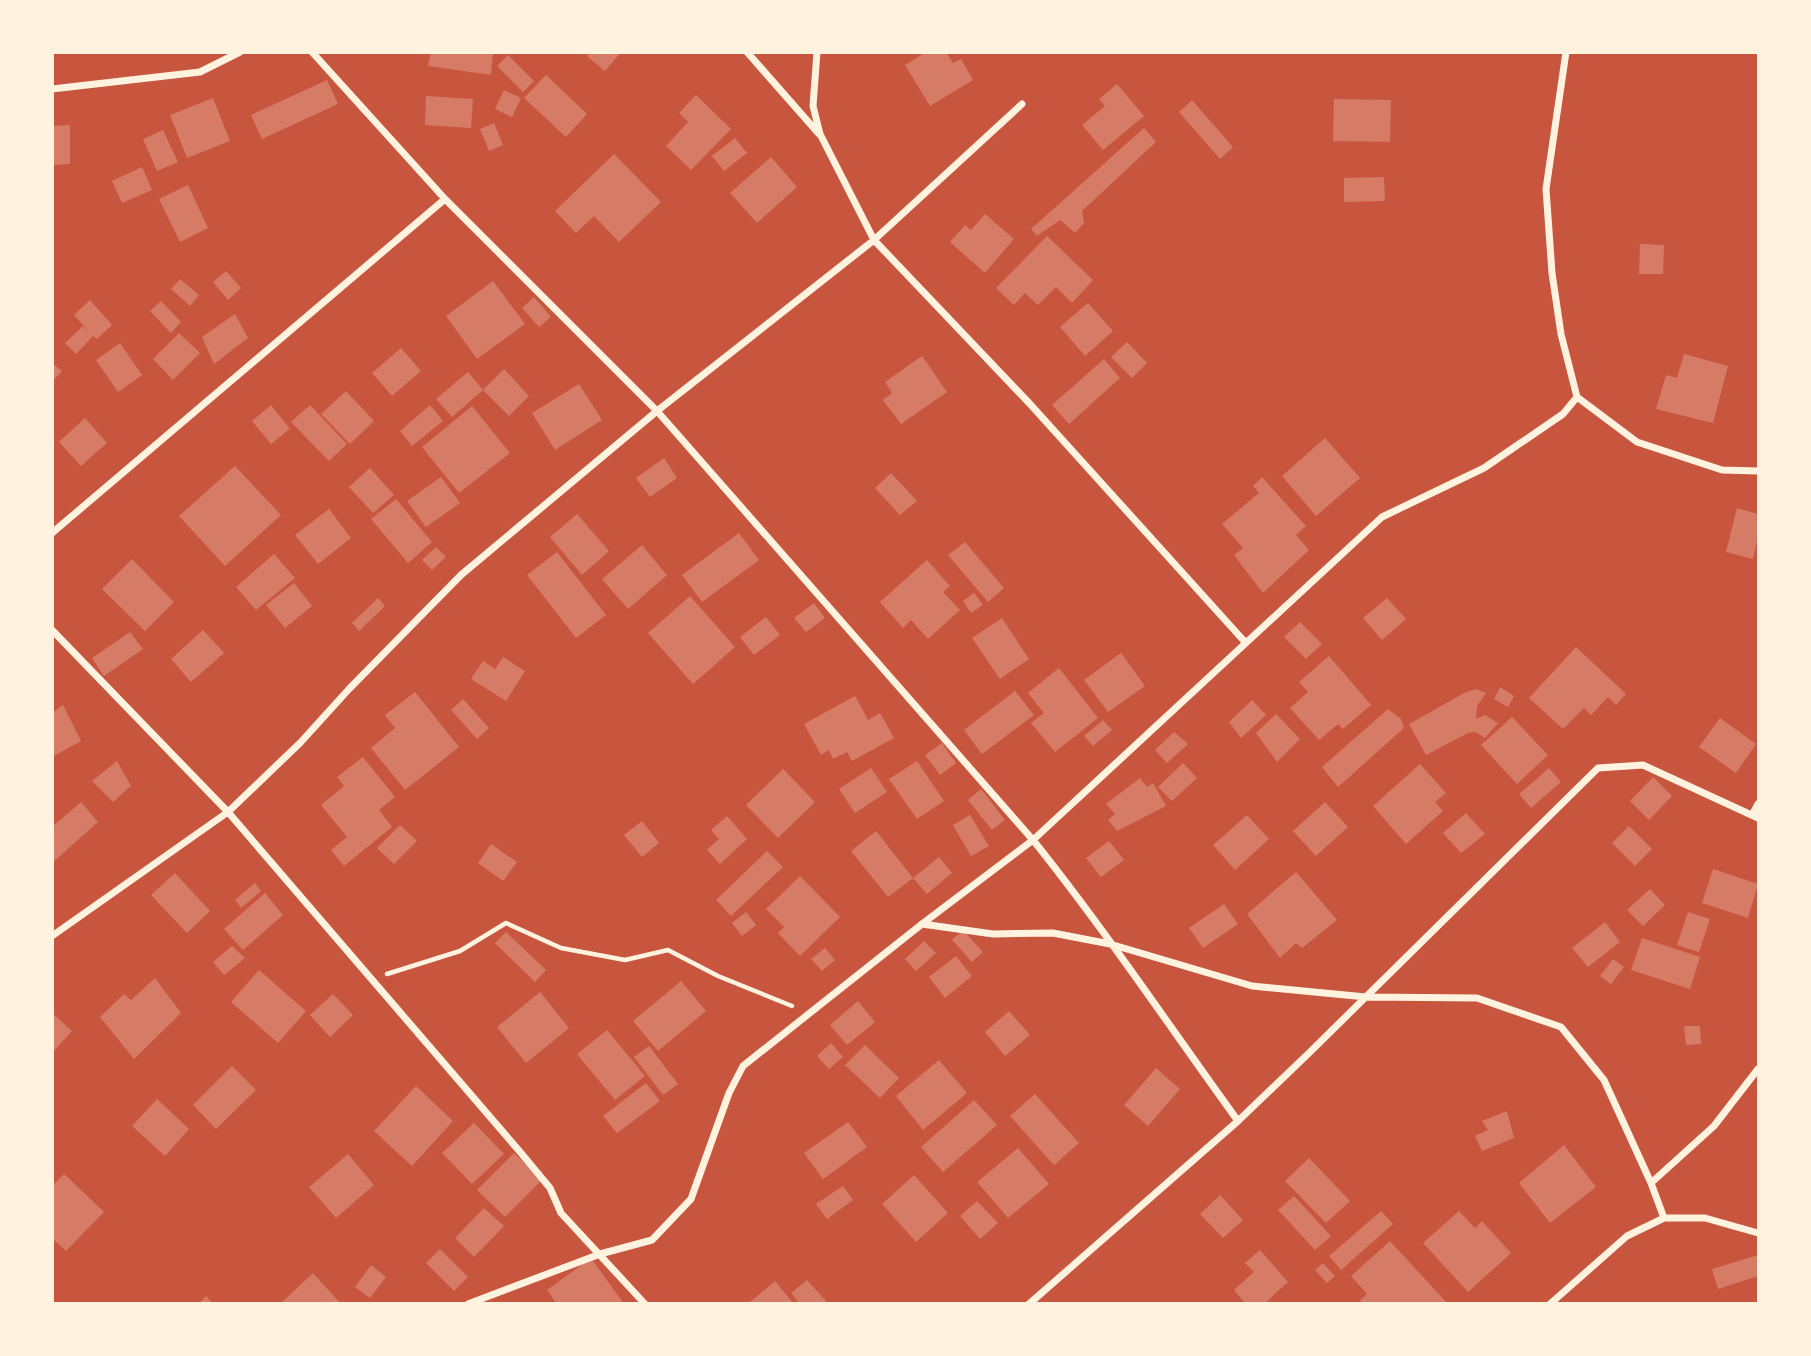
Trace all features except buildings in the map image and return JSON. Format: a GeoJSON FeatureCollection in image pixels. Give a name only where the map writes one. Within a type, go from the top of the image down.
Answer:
{"type":"FeatureCollection","features":[{"type":"Feature","properties":{"kind":"street"},"geometry":{"type":"LineString","coordinates":[[52,89],[200,72],[240,52]]}},
{"type":"Feature","properties":{"kind":"street"},"geometry":{"type":"LineString","coordinates":[[312,52],[445,199],[657,411],[1033,840],[1085,904],[1110,944],[1238,1121]]}},
{"type":"Feature","properties":{"kind":"street"},"geometry":{"type":"LineString","coordinates":[[747,52],[820,134]]}},
{"type":"Feature","properties":{"kind":"street"},"geometry":{"type":"LineString","coordinates":[[817,52],[813,106],[820,134],[874,240],[1030,404],[1245,642]]}},
{"type":"Feature","properties":{"kind":"street"},"geometry":{"type":"LineString","coordinates":[[1566,52],[1546,189],[1552,273],[1561,334],[1577,397],[1637,442],[1722,470],[1759,471]]}},
{"type":"Feature","properties":{"kind":"street"},"geometry":{"type":"LineString","coordinates":[[52,936],[228,812],[300,743],[349,688],[461,575],[657,411],[874,240],[1022,104]]}},
{"type":"Feature","properties":{"kind":"street"},"geometry":{"type":"LineString","coordinates":[[52,533],[445,199]]}},
{"type":"Feature","properties":{"kind":"street"},"geometry":{"type":"LineString","coordinates":[[468,1304],[600,1255],[652,1240],[691,1199],[729,1093],[743,1066],[922,923],[1033,840],[1381,517],[1484,468],[1563,414],[1577,397]]}},
{"type":"Feature","properties":{"kind":"street"},"geometry":{"type":"LineString","coordinates":[[52,630],[228,812],[550,1188],[561,1213],[645,1304]]}},
{"type":"Feature","properties":{"kind":"street"},"geometry":{"type":"LineString","coordinates":[[1029,1304],[1238,1121],[1598,768],[1643,765],[1755,817],[1759,804]]}},
{"type":"Feature","properties":{"kind":"street"},"geometry":{"type":"LineString","coordinates":[[922,923],[993,934],[1053,933],[1110,944],[1252,986],[1366,997],[1477,998],[1561,1027],[1604,1080],[1664,1218]]}},
{"type":"Feature","properties":{"kind":"street"},"geometry":{"type":"LineString","coordinates":[[1651,1183],[1714,1126],[1759,1069]]}},
{"type":"Feature","properties":{"kind":"street"},"geometry":{"type":"LineString","coordinates":[[1550,1304],[1627,1236],[1664,1218],[1705,1218],[1759,1233]]}},
{"type":"Feature","properties":{"kind":"path"},"geometry":{"type":"LineString","coordinates":[[373,979],[460,951],[506,923],[561,948],[625,960],[668,950],[718,976],[809,1013]]}}]}
